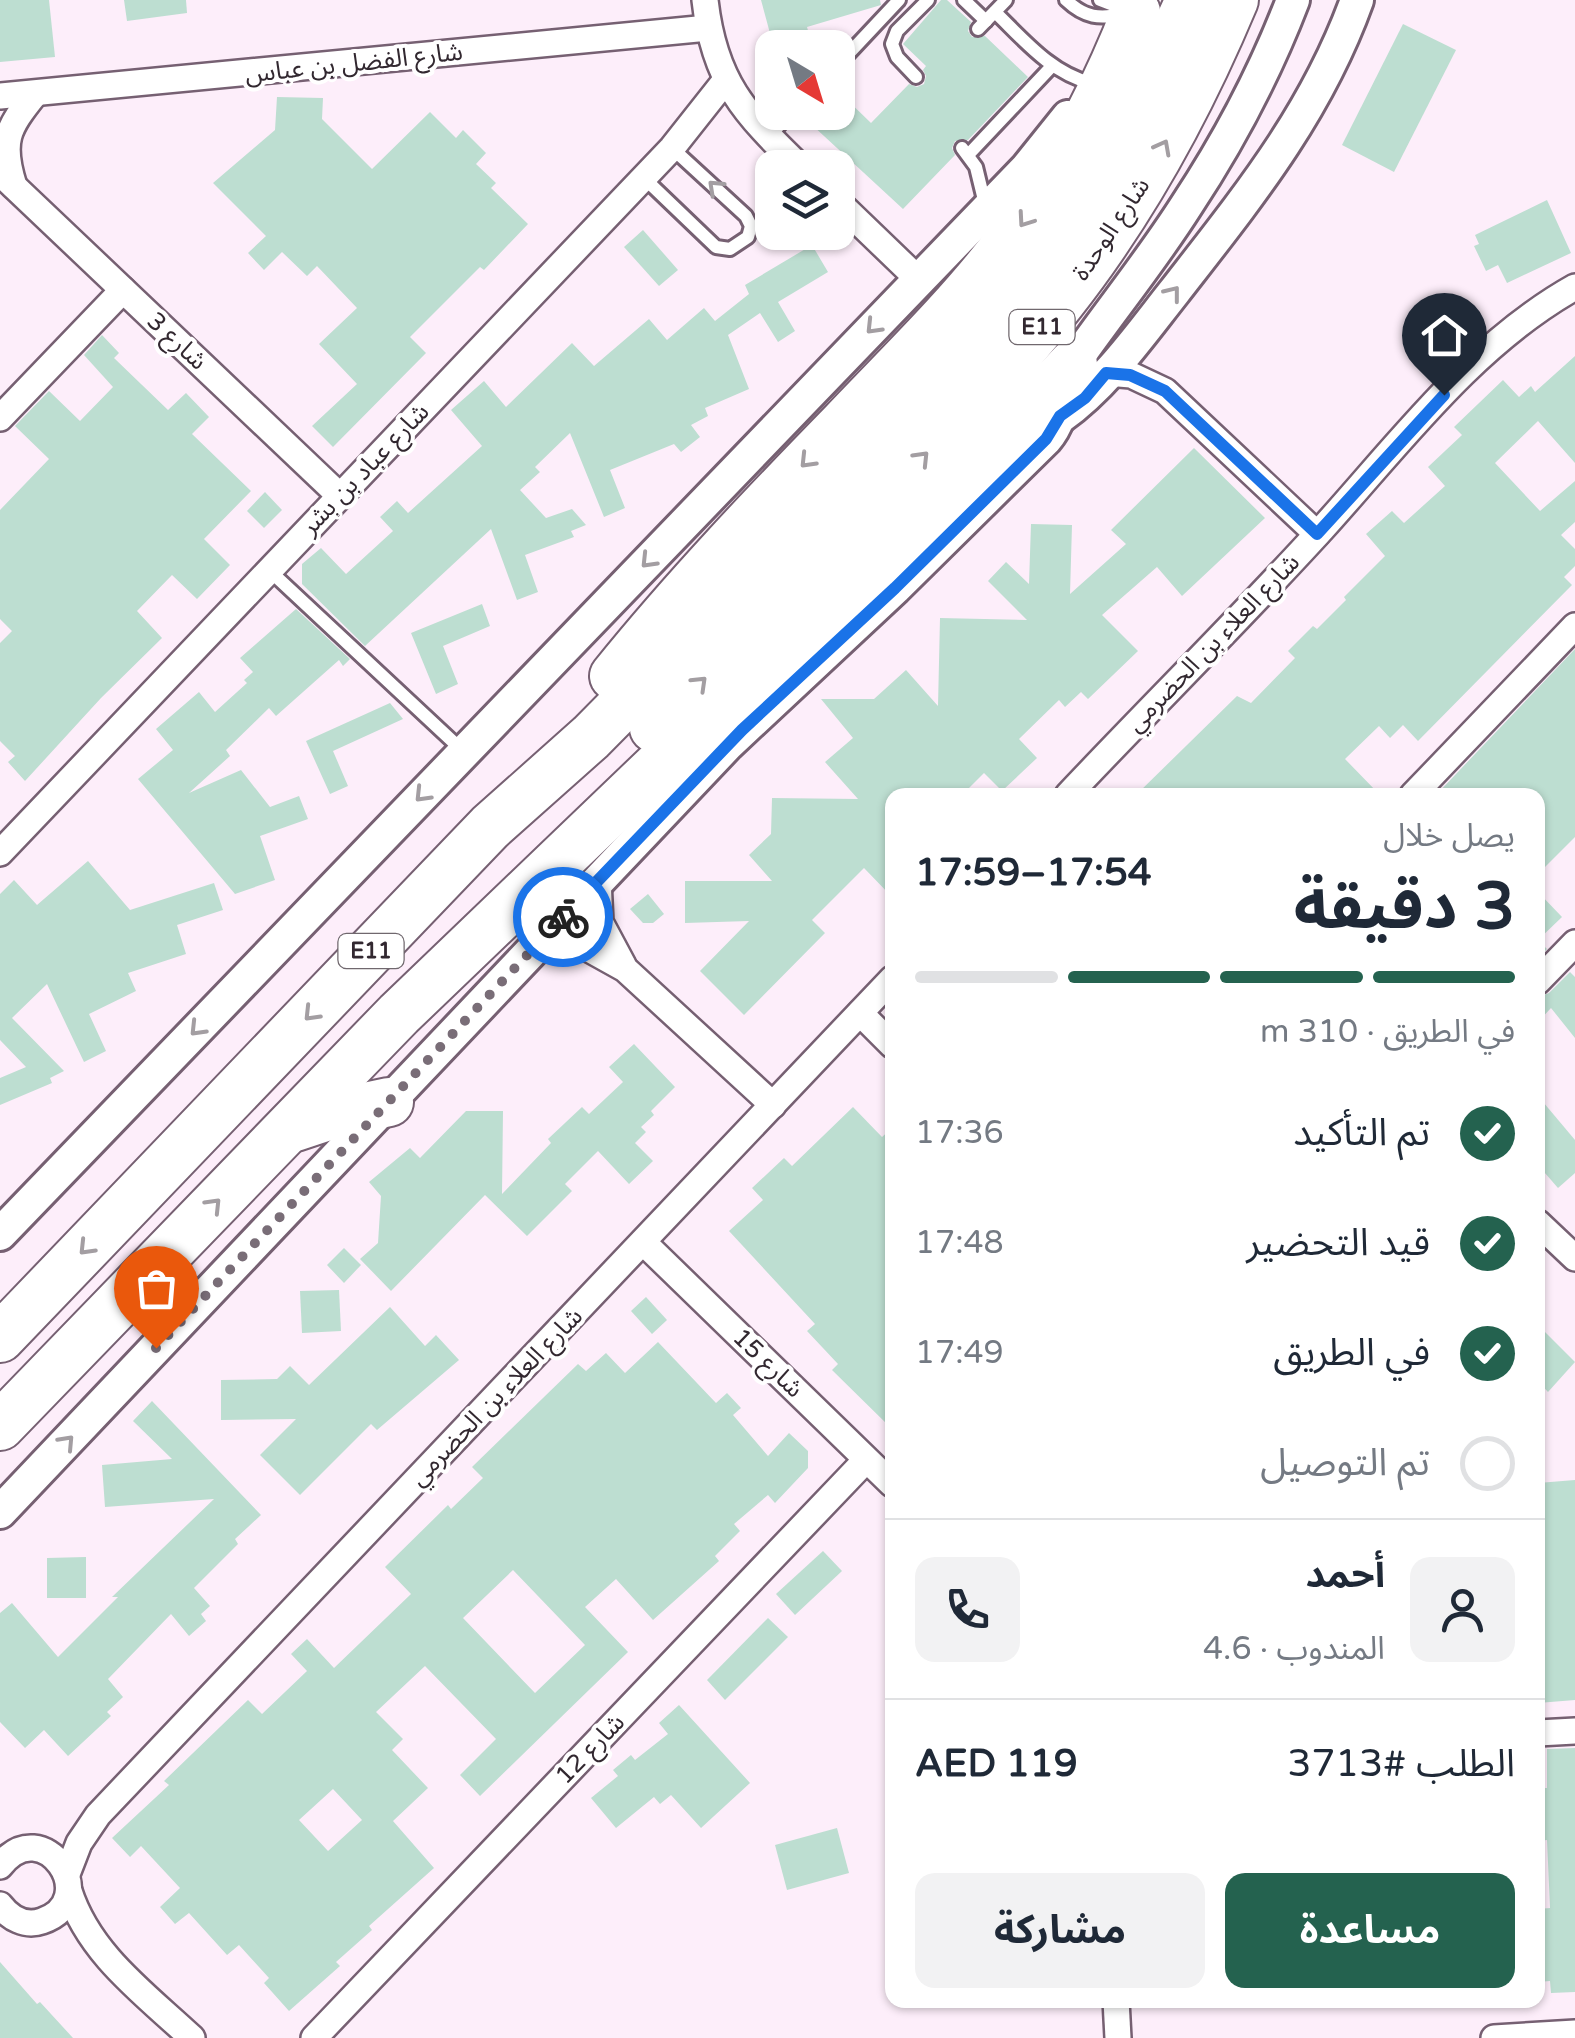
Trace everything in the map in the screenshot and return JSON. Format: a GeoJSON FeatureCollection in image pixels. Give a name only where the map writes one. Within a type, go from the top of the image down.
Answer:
{"type":"FeatureCollection","features":[{"type":"Feature","properties":{"kind":"highway","name":"شارع الوحدة"},"geometry":{"type":"LineString","coordinates":[[766,589],[999,317],[1056,242],[1106,165],[1152,83],[1190,0]]}},
{"type":"Feature","properties":{"kind":"highway","name":"شارع الوحدة"},"geometry":{"type":"LineString","coordinates":[[766,589],[971,408],[1040,330],[1102,246],[1158,158],[1206,66],[1234,0]]}},
{"type":"Feature","properties":{"kind":"highway"},"geometry":{"type":"LineString","coordinates":[[490,827],[698,575],[950,312],[1006,247],[1096,106],[1127,4]]}},
{"type":"Feature","properties":{"kind":"highway"},"geometry":{"type":"LineString","coordinates":[[399,1014],[666,758],[793,647],[1090,369]]}},
{"type":"Feature","properties":{"kind":"highway","name":"E11"},"geometry":{"type":"LineString","coordinates":[[0,1338],[490,827],[766,589]]}},
{"type":"Feature","properties":{"kind":"highway","name":"E11"},"geometry":{"type":"LineString","coordinates":[[0,1426],[399,1014],[766,589]]}},
{"type":"Feature","properties":{"kind":"highway"},"geometry":{"type":"LineString","coordinates":[[288,1130],[337,1113],[389,1102]]}},
{"type":"Feature","properties":{"kind":"street"},"geometry":{"type":"LineString","coordinates":[[705,0],[708,28],[726,82],[742,107],[783,150]]}},
{"type":"Feature","properties":{"kind":"street"},"geometry":{"type":"LineString","coordinates":[[1090,369],[1219,154],[1277,42],[1294,0]]}},
{"type":"Feature","properties":{"kind":"street"},"geometry":{"type":"LineString","coordinates":[[0,1512],[742,730],[895,588],[1046,439],[1060,416],[1066,382],[1147,326],[1283,148],[1320,87],[1356,0]]}},
{"type":"Feature","properties":{"kind":"street"},"geometry":{"type":"LineString","coordinates":[[3,1226],[1045,147],[1091,83],[1127,4]]}},
{"type":"Feature","properties":{"kind":"street","name":"شارع الفضل بن عباس"},"geometry":{"type":"LineString","coordinates":[[0,96],[708,28]]}},
{"type":"Feature","properties":{"kind":"street","name":"شارع عباد بن بشر"},"geometry":{"type":"LineString","coordinates":[[0,853],[644,178],[726,82]]}},
{"type":"Feature","properties":{"kind":"street","name":"شارع 3"},"geometry":{"type":"LineString","coordinates":[[36,94],[18,115],[7,139],[7,180],[340,496]]}},
{"type":"Feature","properties":{"kind":"street"},"geometry":{"type":"LineString","coordinates":[[855,218],[919,280]]}},
{"type":"Feature","properties":{"kind":"street","name":"شارع العلاء بن الحضرمي"},"geometry":{"type":"LineString","coordinates":[[1081,788],[1488,349],[1524,320],[1575,288]]}},
{"type":"Feature","properties":{"kind":"street"},"geometry":{"type":"LineString","coordinates":[[0,418],[123,290]]}},
{"type":"Feature","properties":{"kind":"street"},"geometry":{"type":"LineString","coordinates":[[1147,326],[1150,359],[1165,391]]}},
{"type":"Feature","properties":{"kind":"street"},"geometry":{"type":"LineString","coordinates":[[1090,369],[1130,375],[1165,391],[1317,534]]}},
{"type":"Feature","properties":{"kind":"street"},"geometry":{"type":"LineString","coordinates":[[1420,788],[1575,626]]}},
{"type":"Feature","properties":{"kind":"street"},"geometry":{"type":"LineString","coordinates":[[598,879],[600,922],[625,969]]}},
{"type":"Feature","properties":{"kind":"street"},"geometry":{"type":"LineString","coordinates":[[542,940],[580,944],[625,969],[772,1105]]}},
{"type":"Feature","properties":{"kind":"street"},"geometry":{"type":"LineString","coordinates":[[1545,974],[1575,943]]}},
{"type":"Feature","properties":{"kind":"street","name":"شارع العلاء بن الحضرمي"},"geometry":{"type":"LineString","coordinates":[[68,1882],[79,1842],[98,1814],[885,987]]}},
{"type":"Feature","properties":{"kind":"street"},"geometry":{"type":"LineString","coordinates":[[860,1014],[885,1038]]}},
{"type":"Feature","properties":{"kind":"street"},"geometry":{"type":"LineString","coordinates":[[1545,1229],[1575,1258]]}},
{"type":"Feature","properties":{"kind":"street","name":"شارع 15"},"geometry":{"type":"LineString","coordinates":[[644,1242],[885,1478]]}},
{"type":"Feature","properties":{"kind":"street","name":"شارع 12"},"geometry":{"type":"LineString","coordinates":[[314,2038],[866,1460]]}},
{"type":"Feature","properties":{"kind":"street"},"geometry":{"type":"LineString","coordinates":[[1545,1733],[1575,1731]]}},
{"type":"Feature","properties":{"kind":"street","name":"شارع العلاء بن الحضرمي"},"geometry":{"type":"LineString","coordinates":[[0,1866],[16,1852],[67,1836],[98,1814]]}},
{"type":"Feature","properties":{"kind":"street"},"geometry":{"type":"LineString","coordinates":[[0,1841],[47,1852],[60,1861],[82,1923],[101,1952],[192,2038]]}},
{"type":"Feature","properties":{"kind":"street"},"geometry":{"type":"LineString","coordinates":[[19,1926],[57,1913],[68,1882]]}},
{"type":"Feature","properties":{"kind":"street"},"geometry":{"type":"LineString","coordinates":[[0,1906],[19,1926],[68,1935],[101,1952]]}},
{"type":"Feature","properties":{"kind":"street"},"geometry":{"type":"LineString","coordinates":[[1116,2008],[1118,2038]]}},
{"type":"Feature","properties":{"kind":"street"},"geometry":{"type":"LineString","coordinates":[[1494,2038],[1575,2033]]}},
{"type":"Feature","properties":{"kind":"lane"},"geometry":{"type":"LineString","coordinates":[[855,46],[900,0]]}},
{"type":"Feature","properties":{"kind":"lane"},"geometry":{"type":"LineString","coordinates":[[916,76],[897,57],[892,44],[897,31],[928,0]]}},
{"type":"Feature","properties":{"kind":"lane"},"geometry":{"type":"LineString","coordinates":[[964,0],[1052,66],[1091,83]]}},
{"type":"Feature","properties":{"kind":"lane"},"geometry":{"type":"LineString","coordinates":[[986,20],[1006,0]]}},
{"type":"Feature","properties":{"kind":"lane"},"geometry":{"type":"LineString","coordinates":[[1066,0],[1080,12],[1096,18],[1127,4]]}},
{"type":"Feature","properties":{"kind":"lane"},"geometry":{"type":"LineString","coordinates":[[985,210],[980,178],[965,151],[1052,66]]}},
{"type":"Feature","properties":{"kind":"lane"},"geometry":{"type":"LineString","coordinates":[[769,136],[775,130]]}},
{"type":"Feature","properties":{"kind":"lane"},"geometry":{"type":"LineString","coordinates":[[644,178],[716,246],[730,249],[748,237],[751,226],[746,216],[672,148]]}},
{"type":"Feature","properties":{"kind":"lane"},"geometry":{"type":"LineString","coordinates":[[269,570],[464,752]]}},
{"type":"Feature","properties":{"kind":"building"},"geometry":{"type":"Polygon","coordinates":[[[0,0],[49,0],[55,57],[0,62],[0,0]]]}},
{"type":"Feature","properties":{"kind":"building"},"geometry":{"type":"Polygon","coordinates":[[[124,0],[186,0],[187,13],[127,21],[124,0]]]}},
{"type":"Feature","properties":{"kind":"building"},"geometry":{"type":"Polygon","coordinates":[[[761,0],[880,0],[881,5],[807,27],[808,30],[769,30],[761,0]]]}},
{"type":"Feature","properties":{"kind":"building"},"geometry":{"type":"Polygon","coordinates":[[[941,0],[947,0],[971,22],[968,31],[972,37],[985,36],[1028,77],[968,140],[955,141],[955,155],[903,209],[855,165],[855,150],[839,150],[817,130],[855,130],[855,107],[871,123],[909,84],[924,84],[926,66],[903,44],[941,0]]]}},
{"type":"Feature","properties":{"kind":"building"},"geometry":{"type":"Polygon","coordinates":[[[1403,24],[1456,50],[1394,172],[1342,145],[1403,24]]]}},
{"type":"Feature","properties":{"kind":"building"},"geometry":{"type":"Polygon","coordinates":[[[277,97],[323,98],[322,119],[372,169],[430,112],[456,138],[463,130],[486,153],[476,164],[496,183],[491,188],[528,224],[410,337],[426,353],[333,447],[312,426],[357,384],[319,344],[357,308],[317,266],[307,276],[282,252],[264,270],[248,253],[266,236],[213,183],[275,130],[277,97]]]}},
{"type":"Feature","properties":{"kind":"building"},"geometry":{"type":"Polygon","coordinates":[[[1547,200],[1571,253],[1507,283],[1498,265],[1486,271],[1474,246],[1479,244],[1475,235],[1547,200]]]}},
{"type":"Feature","properties":{"kind":"building"},"geometry":{"type":"Polygon","coordinates":[[[643,230],[678,270],[659,286],[624,247],[643,230]]]}},
{"type":"Feature","properties":{"kind":"building"},"geometry":{"type":"Polygon","coordinates":[[[804,250],[815,250],[828,272],[778,302],[795,331],[778,342],[760,313],[728,335],[749,389],[705,408],[708,416],[691,425],[700,437],[681,452],[674,444],[610,470],[625,508],[604,517],[570,433],[535,467],[540,472],[520,490],[546,518],[572,509],[586,525],[571,531],[574,537],[525,555],[538,592],[517,600],[491,529],[365,646],[302,584],[302,564],[321,548],[346,574],[393,531],[380,517],[397,501],[408,513],[482,446],[451,410],[484,381],[506,407],[572,343],[594,366],[649,319],[667,340],[704,308],[715,321],[749,294],[745,285],[804,250]]]}},
{"type":"Feature","properties":{"kind":"building"},"geometry":{"type":"Polygon","coordinates":[[[102,335],[119,353],[114,358],[168,410],[186,393],[209,417],[192,434],[251,491],[204,539],[230,565],[197,599],[172,575],[137,611],[162,638],[25,781],[8,762],[15,756],[0,741],[0,643],[12,631],[0,619],[0,510],[49,459],[15,426],[49,391],[80,421],[113,387],[84,355],[102,335]]]}},
{"type":"Feature","properties":{"kind":"building"},"geometry":{"type":"Polygon","coordinates":[[[1575,356],[1575,463],[1538,421],[1495,463],[1540,511],[1575,481],[1575,522],[1561,535],[1575,549],[1575,566],[1564,577],[1572,585],[1418,741],[1403,725],[1390,738],[1379,726],[1345,759],[1373,788],[1143,788],[1237,696],[1251,703],[1295,658],[1288,651],[1313,626],[1317,629],[1385,556],[1366,534],[1392,511],[1404,523],[1445,486],[1428,467],[1462,435],[1454,427],[1503,380],[1519,397],[1531,386],[1535,392],[1575,356]]]}},
{"type":"Feature","properties":{"kind":"building"},"geometry":{"type":"Polygon","coordinates":[[[1194,448],[1265,518],[1182,596],[1157,567],[1102,615],[1138,651],[1088,699],[1081,692],[1065,707],[1059,700],[1019,739],[1037,758],[1005,788],[999,788],[984,773],[969,788],[885,788],[885,890],[864,868],[812,920],[825,933],[744,1015],[700,971],[749,921],[685,923],[685,881],[772,881],[749,855],[771,834],[772,798],[858,799],[825,762],[853,738],[821,699],[874,699],[906,670],[938,706],[940,618],[1027,620],[988,581],[1006,562],[1029,584],[1031,524],[1072,525],[1070,594],[1126,544],[1111,530],[1194,448]]]}},
{"type":"Feature","properties":{"kind":"building"},"geometry":{"type":"Polygon","coordinates":[[[265,492],[282,510],[264,528],[247,511],[265,492]]]}},
{"type":"Feature","properties":{"kind":"building"},"geometry":{"type":"Polygon","coordinates":[[[482,604],[490,626],[443,646],[458,684],[436,694],[411,633],[482,604]]]}},
{"type":"Feature","properties":{"kind":"building"},"geometry":{"type":"Polygon","coordinates":[[[296,609],[350,659],[343,666],[339,660],[276,716],[269,708],[226,750],[230,756],[189,793],[241,770],[270,807],[299,796],[308,819],[260,836],[275,880],[235,894],[138,779],[173,750],[156,729],[199,692],[215,712],[247,683],[244,680],[253,672],[240,658],[296,609]]]}},
{"type":"Feature","properties":{"kind":"building"},"geometry":{"type":"Polygon","coordinates":[[[1575,649],[1575,837],[1545,867],[1545,788],[1443,788],[1575,649]]]}},
{"type":"Feature","properties":{"kind":"building"},"geometry":{"type":"Polygon","coordinates":[[[390,703],[403,719],[333,751],[348,786],[330,794],[306,741],[390,703]]]}},
{"type":"Feature","properties":{"kind":"building"},"geometry":{"type":"Polygon","coordinates":[[[88,861],[130,910],[214,883],[223,910],[177,925],[186,954],[128,973],[136,991],[89,1014],[106,1051],[84,1062],[47,984],[12,1018],[64,1071],[50,1078],[52,1083],[0,1105],[0,1078],[26,1067],[0,1040],[0,894],[14,880],[37,905],[88,861]]]}},
{"type":"Feature","properties":{"kind":"building"},"geometry":{"type":"Polygon","coordinates":[[[648,894],[664,914],[653,923],[643,923],[630,909],[648,894]]]}},
{"type":"Feature","properties":{"kind":"building"},"geometry":{"type":"Polygon","coordinates":[[[1545,899],[1562,917],[1545,933],[1545,899]]]}},
{"type":"Feature","properties":{"kind":"building"},"geometry":{"type":"Polygon","coordinates":[[[1570,972],[1575,977],[1575,1038],[1551,1008],[1545,1014],[1545,994],[1570,972]]]}},
{"type":"Feature","properties":{"kind":"building"},"geometry":{"type":"Polygon","coordinates":[[[634,1044],[675,1087],[641,1127],[646,1132],[635,1143],[653,1161],[629,1184],[598,1151],[565,1184],[572,1191],[527,1236],[485,1195],[391,1291],[360,1259],[378,1243],[381,1196],[369,1182],[410,1148],[420,1158],[466,1111],[503,1111],[502,1194],[551,1143],[548,1139],[582,1107],[589,1114],[623,1082],[609,1067],[634,1044]]]}},
{"type":"Feature","properties":{"kind":"building"},"geometry":{"type":"Polygon","coordinates":[[[1545,1104],[1575,1140],[1575,1173],[1558,1188],[1545,1173],[1545,1104]]]}},
{"type":"Feature","properties":{"kind":"building"},"geometry":{"type":"Polygon","coordinates":[[[853,1107],[882,1137],[885,1134],[885,1422],[832,1370],[838,1364],[807,1331],[815,1324],[729,1231],[763,1200],[752,1188],[784,1158],[792,1166],[853,1107]]]}},
{"type":"Feature","properties":{"kind":"building"},"geometry":{"type":"Polygon","coordinates":[[[344,1248],[361,1265],[344,1283],[327,1265],[344,1248]]]}},
{"type":"Feature","properties":{"kind":"building"},"geometry":{"type":"Polygon","coordinates":[[[339,1290],[341,1331],[302,1333],[300,1291],[339,1290]]]}},
{"type":"Feature","properties":{"kind":"building"},"geometry":{"type":"Polygon","coordinates":[[[646,1297],[667,1320],[652,1334],[631,1311],[646,1297]]]}},
{"type":"Feature","properties":{"kind":"building"},"geometry":{"type":"Polygon","coordinates":[[[390,1307],[425,1346],[436,1335],[459,1360],[377,1430],[371,1424],[300,1495],[260,1455],[296,1419],[221,1420],[221,1380],[277,1379],[290,1366],[309,1385],[390,1307]]]}},
{"type":"Feature","properties":{"kind":"building"},"geometry":{"type":"Polygon","coordinates":[[[1545,1332],[1575,1362],[1548,1392],[1545,1389],[1545,1332]]]}},
{"type":"Feature","properties":{"kind":"building"},"geometry":{"type":"Polygon","coordinates":[[[658,1342],[716,1403],[727,1393],[741,1408],[733,1415],[768,1456],[789,1433],[808,1451],[808,1468],[775,1503],[768,1495],[734,1524],[740,1531],[715,1556],[719,1561],[653,1620],[616,1579],[585,1607],[628,1652],[480,1796],[460,1775],[496,1739],[425,1666],[376,1712],[403,1739],[392,1750],[428,1788],[393,1821],[434,1868],[369,1926],[372,1930],[336,1962],[340,1966],[289,2011],[264,1983],[269,1978],[239,1945],[227,1955],[189,1913],[175,1924],[160,1907],[180,1888],[141,1846],[130,1857],[112,1838],[169,1785],[164,1781],[248,1700],[262,1714],[307,1671],[291,1654],[307,1639],[334,1668],[411,1594],[385,1567],[448,1505],[451,1509],[483,1478],[472,1467],[578,1364],[586,1371],[606,1353],[625,1373],[658,1342]],[[513,1570],[463,1618],[535,1693],[585,1645],[513,1570]],[[333,1789],[299,1820],[328,1851],[362,1820],[333,1789]]]}},
{"type":"Feature","properties":{"kind":"building"},"geometry":{"type":"Polygon","coordinates":[[[152,1401],[261,1515],[194,1588],[210,1606],[201,1614],[206,1621],[189,1636],[171,1614],[108,1679],[123,1697],[107,1712],[111,1716],[68,1756],[44,1730],[25,1748],[0,1722],[0,1613],[12,1603],[58,1657],[118,1597],[112,1597],[214,1499],[105,1507],[102,1465],[172,1459],[133,1421],[152,1401]]]}},
{"type":"Feature","properties":{"kind":"building"},"geometry":{"type":"Polygon","coordinates":[[[1575,1480],[1575,1700],[1545,1702],[1545,1482],[1575,1480]]]}},
{"type":"Feature","properties":{"kind":"building"},"geometry":{"type":"Polygon","coordinates":[[[823,1551],[842,1571],[795,1615],[776,1594],[823,1551]]]}},
{"type":"Feature","properties":{"kind":"building"},"geometry":{"type":"Polygon","coordinates":[[[86,1557],[86,1598],[47,1598],[47,1558],[86,1557]]]}},
{"type":"Feature","properties":{"kind":"building"},"geometry":{"type":"Polygon","coordinates":[[[768,1618],[788,1637],[725,1700],[707,1680],[768,1618]]]}},
{"type":"Feature","properties":{"kind":"building"},"geometry":{"type":"Polygon","coordinates":[[[679,1705],[750,1783],[701,1828],[671,1795],[660,1804],[654,1797],[616,1828],[591,1798],[618,1776],[613,1770],[631,1755],[635,1760],[668,1734],[659,1723],[679,1705]]]}},
{"type":"Feature","properties":{"kind":"building"},"geometry":{"type":"Polygon","coordinates":[[[1575,1748],[1575,1992],[1551,1993],[1550,1981],[1545,1981],[1545,1908],[1550,1908],[1545,1840],[1547,1749],[1575,1748]]]}},
{"type":"Feature","properties":{"kind":"building"},"geometry":{"type":"Polygon","coordinates":[[[837,1828],[849,1873],[787,1890],[775,1845],[837,1828]]]}},
{"type":"Feature","properties":{"kind":"building"},"geometry":{"type":"Polygon","coordinates":[[[0,1962],[37,2004],[40,2002],[73,2038],[0,2038],[0,1962]]]}},
{"type":"Feature","properties":{"kind":"way so far"},"geometry":{"type":"LineString","coordinates":[[156,1348],[563,917]]}},
{"type":"Feature","properties":{"kind":"route"},"geometry":{"type":"LineString","coordinates":[[563,917],[728,744],[895,588],[1046,439],[1060,416],[1085,398],[1106,373],[1130,375],[1165,391],[1317,534],[1444,395]]}}]}
